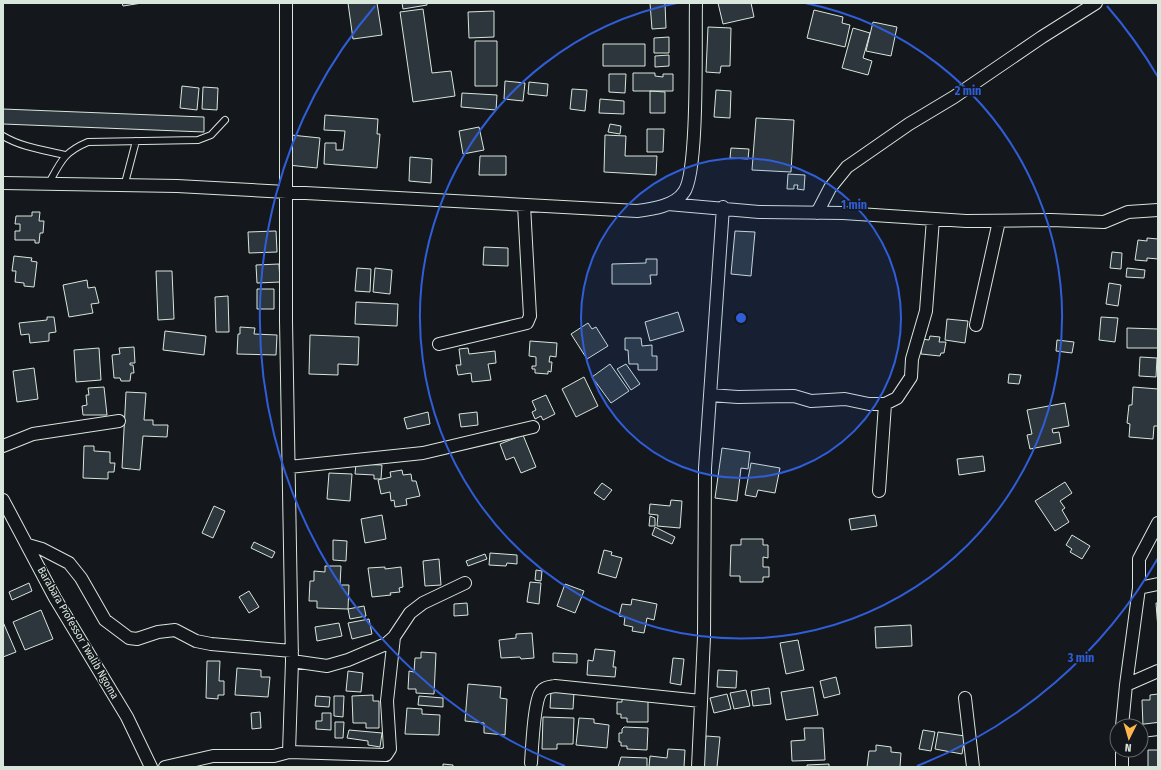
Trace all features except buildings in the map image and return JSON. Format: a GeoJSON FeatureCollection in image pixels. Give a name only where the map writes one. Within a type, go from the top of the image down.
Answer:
{"type":"FeatureCollection","features":[{"type":"Feature","properties":{"kind":"street"},"geometry":{"type":"LineString","coordinates":[[286,3],[286,191],[292,656],[289,752]]}},
{"type":"Feature","properties":{"kind":"street"},"geometry":{"type":"LineString","coordinates":[[668,204],[684,192],[692,160],[696,3]]}},
{"type":"Feature","properties":{"kind":"street"},"geometry":{"type":"LineString","coordinates":[[817,213],[830,188],[847,167],[909,124],[960,93],[1042,37],[1096,3]]}},
{"type":"Feature","properties":{"kind":"street"},"geometry":{"type":"LineString","coordinates":[[3,183],[125,183],[637,211],[668,204],[723,207],[759,212],[843,213],[933,219],[999,221],[1051,220],[1104,222],[1128,212],[1158,210]]}},
{"type":"Feature","properties":{"kind":"street"},"geometry":{"type":"LineString","coordinates":[[440,344],[526,323],[529,320],[524,205]]}},
{"type":"Feature","properties":{"kind":"street"},"geometry":{"type":"LineString","coordinates":[[698,767],[704,637],[705,468],[723,207]]}},
{"type":"Feature","properties":{"kind":"street"},"geometry":{"type":"LineString","coordinates":[[710,395],[738,397],[794,396],[811,401],[845,399],[869,404],[885,404],[897,398],[911,376],[912,359],[926,311],[933,219]]}},
{"type":"Feature","properties":{"kind":"street"},"geometry":{"type":"LineString","coordinates":[[976,325],[999,221]]}},
{"type":"Feature","properties":{"kind":"street"},"geometry":{"type":"LineString","coordinates":[[879,491],[885,404]]}},
{"type":"Feature","properties":{"kind":"street"},"geometry":{"type":"LineString","coordinates":[[3,446],[33,434],[119,421]]}},
{"type":"Feature","properties":{"kind":"street"},"geometry":{"type":"LineString","coordinates":[[289,467],[423,453],[532,427]]}},
{"type":"Feature","properties":{"kind":"street","name":"Barabara Professor Twalib Ngoma"},"geometry":{"type":"LineString","coordinates":[[3,500],[55,598],[127,717],[151,767]]}},
{"type":"Feature","properties":{"kind":"street"},"geometry":{"type":"LineString","coordinates":[[1123,718],[1139,588],[1139,559],[1158,523]]}},
{"type":"Feature","properties":{"kind":"street"},"geometry":{"type":"LineString","coordinates":[[28,545],[42,549],[69,563],[81,578],[105,620],[129,638],[137,639],[158,632],[175,630],[196,641],[292,656],[322,666],[332,665],[386,644],[394,638],[410,613],[423,603],[465,583]]}},
{"type":"Feature","properties":{"kind":"street"},"geometry":{"type":"LineString","coordinates":[[1139,588],[1158,584]]}},
{"type":"Feature","properties":{"kind":"street"},"geometry":{"type":"LineString","coordinates":[[165,767],[213,756],[274,756],[289,752],[377,756],[386,755],[389,752],[387,701],[394,638]]}},
{"type":"Feature","properties":{"kind":"street"},"geometry":{"type":"LineString","coordinates":[[1126,685],[1158,671]]}},
{"type":"Feature","properties":{"kind":"street"},"geometry":{"type":"LineString","coordinates":[[531,763],[537,703],[540,693],[544,688],[555,686],[701,701]]}},
{"type":"Feature","properties":{"kind":"street"},"geometry":{"type":"LineString","coordinates":[[965,698],[973,767]]}},
{"type":"Feature","properties":{"kind":"lane"},"geometry":{"type":"LineString","coordinates":[[49,183],[65,155],[75,147],[88,142],[104,140],[136,141],[205,139],[211,135],[225,120]]}},
{"type":"Feature","properties":{"kind":"lane"},"geometry":{"type":"LineString","coordinates":[[3,136],[26,146],[65,155]]}},
{"type":"Feature","properties":{"kind":"lane"},"geometry":{"type":"LineString","coordinates":[[125,183],[136,141]]}}]}
